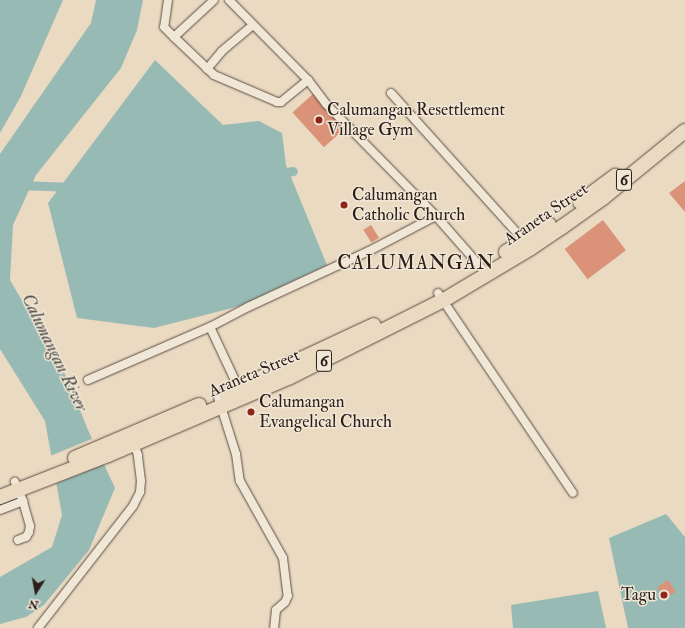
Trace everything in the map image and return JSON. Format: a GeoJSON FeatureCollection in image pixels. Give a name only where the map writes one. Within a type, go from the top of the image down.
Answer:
{"type":"FeatureCollection","features":[{"type":"Feature","properties":{"kind":"highway"},"geometry":{"type":"LineString","coordinates":[[106,450],[241,393],[366,329],[444,301],[484,271],[528,244],[563,215],[685,122]]}},
{"type":"Feature","properties":{"kind":"highway","name":"Araneta Street"},"geometry":{"type":"LineString","coordinates":[[528,244],[562,227],[603,198],[685,131]]}},
{"type":"Feature","properties":{"kind":"highway","name":"Araneta Street"},"geometry":{"type":"LineString","coordinates":[[0,497],[19,491],[48,474],[106,450],[134,444],[220,402]]}},
{"type":"Feature","properties":{"kind":"highway"},"geometry":{"type":"LineString","coordinates":[[0,488],[19,491]]}},
{"type":"Feature","properties":{"kind":"street"},"geometry":{"type":"LineString","coordinates":[[168,0],[164,27],[207,69],[220,78],[277,102],[280,102],[308,80]]}},
{"type":"Feature","properties":{"kind":"street"},"geometry":{"type":"LineString","coordinates":[[174,37],[214,0]]}},
{"type":"Feature","properties":{"kind":"street"},"geometry":{"type":"LineString","coordinates":[[229,0],[308,80],[326,104],[436,216],[484,271]]}},
{"type":"Feature","properties":{"kind":"street"},"geometry":{"type":"LineString","coordinates":[[207,69],[222,51],[253,25]]}},
{"type":"Feature","properties":{"kind":"street"},"geometry":{"type":"LineString","coordinates":[[391,93],[528,244]]}},
{"type":"Feature","properties":{"kind":"street"},"geometry":{"type":"LineString","coordinates":[[88,380],[210,327],[248,307],[369,251],[436,216]]}},
{"type":"Feature","properties":{"kind":"street"},"geometry":{"type":"LineString","coordinates":[[444,301],[573,493]]}},
{"type":"Feature","properties":{"kind":"street"},"geometry":{"type":"LineString","coordinates":[[210,327],[241,393]]}},
{"type":"Feature","properties":{"kind":"street"},"geometry":{"type":"LineString","coordinates":[[220,402],[236,454],[240,481],[283,558],[288,596],[285,602],[276,610],[274,628]]}},
{"type":"Feature","properties":{"kind":"street"},"geometry":{"type":"LineString","coordinates":[[38,628],[133,506],[140,492],[141,481],[138,455],[134,444]]}},
{"type":"Feature","properties":{"kind":"street"},"geometry":{"type":"LineString","coordinates":[[0,510],[19,491],[30,526],[26,537],[18,540]]}},
{"type":"Feature","properties":{"kind":"water"},"geometry":{"type":"Polygon","coordinates":[[[0,0],[63,0],[21,96],[0,133],[0,0]]]}},
{"type":"Feature","properties":{"kind":"water"},"geometry":{"type":"Polygon","coordinates":[[[96,0],[143,0],[137,30],[121,68],[36,175],[13,225],[10,280],[67,378],[88,430],[115,488],[89,550],[44,605],[26,617],[0,624],[0,577],[52,547],[62,515],[45,421],[0,349],[0,154],[91,23],[96,0]]]}},
{"type":"Feature","properties":{"kind":"water"},"geometry":{"type":"Polygon","coordinates":[[[155,60],[223,125],[259,121],[282,133],[286,165],[327,265],[240,306],[154,328],[77,318],[48,203],[155,60]]]}},
{"type":"Feature","properties":{"kind":"water"},"geometry":{"type":"Polygon","coordinates":[[[666,514],[685,537],[685,628],[628,628],[609,538],[666,514]]]}},
{"type":"Feature","properties":{"kind":"water"},"geometry":{"type":"Polygon","coordinates":[[[598,591],[606,628],[513,628],[511,605],[598,591]]]}},
{"type":"Feature","properties":{"kind":"pier"},"geometry":{"type":"Polygon","coordinates":[[[94,438],[106,463],[55,484],[50,456],[94,438]]]}},
{"type":"Feature","properties":{"kind":"building","name":"Calumangan Resettlement Village Gym"},"geometry":{"type":"Polygon","coordinates":[[[314,93],[345,128],[324,147],[292,112],[314,93]]]}},
{"type":"Feature","properties":{"kind":"building"},"geometry":{"type":"Polygon","coordinates":[[[685,181],[685,212],[669,193],[685,181]]]}},
{"type":"Feature","properties":{"kind":"building"},"geometry":{"type":"Polygon","coordinates":[[[603,220],[626,250],[588,279],[565,249],[603,220]]]}},
{"type":"Feature","properties":{"kind":"building"},"geometry":{"type":"Polygon","coordinates":[[[371,225],[379,238],[371,242],[363,230],[371,225]]]}},
{"type":"Feature","properties":{"kind":"building"},"geometry":{"type":"Polygon","coordinates":[[[668,580],[676,592],[665,599],[657,587],[668,580]]]}},
{"type":"Feature","properties":{"kind":"waterway"},"geometry":{"type":"LineString","coordinates":[[276,174],[293,171]]}},
{"type":"Feature","properties":{"kind":"waterway"},"geometry":{"type":"LineString","coordinates":[[20,185],[71,187]]}},
{"type":"Feature","properties":{"kind":"place","name":"Calumangan Resettlement Village Gym"},"geometry":{"type":"Point","coordinates":[319,120]}},
{"type":"Feature","properties":{"kind":"place","name":"Calumangan Catholic Church"},"geometry":{"type":"Point","coordinates":[344,205]}},
{"type":"Feature","properties":{"kind":"place","name":"Calumangan Evangelical Church"},"geometry":{"type":"Point","coordinates":[251,412]}},
{"type":"Feature","properties":{"kind":"place","name":"Tagu"},"geometry":{"type":"Point","coordinates":[664,595]}},
{"type":"Feature","properties":{"kind":"district","name":"CALUMANGAN"},"geometry":{"type":"Point","coordinates":[416,264]}},
{"type":"Feature","properties":{"kind":"water label","name":"Calumangan River"},"geometry":{"type":"Point","coordinates":[54,353]}}]}
